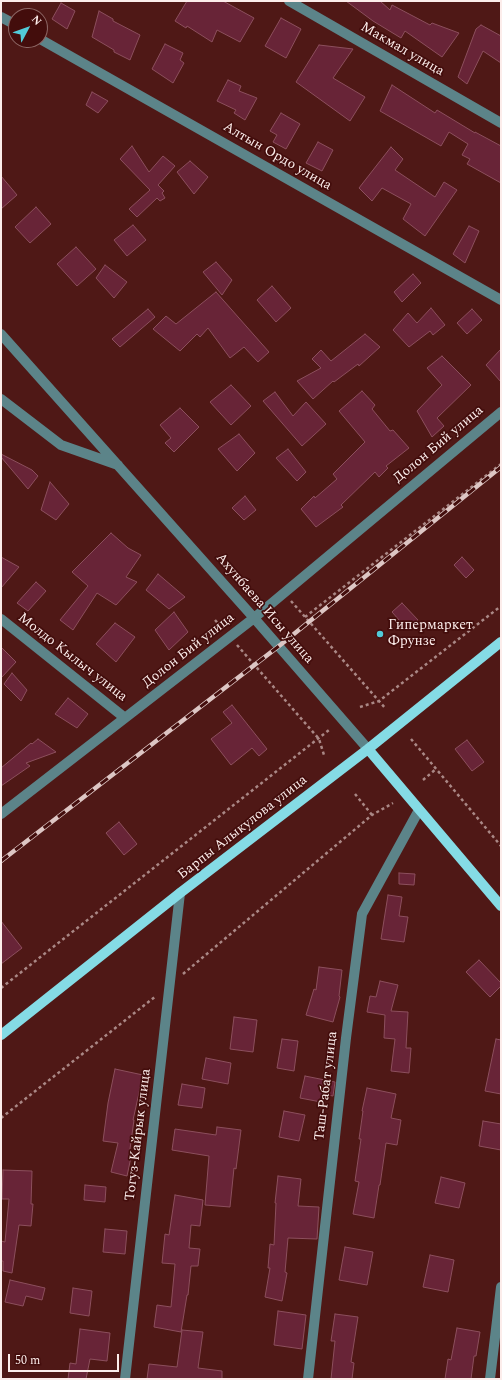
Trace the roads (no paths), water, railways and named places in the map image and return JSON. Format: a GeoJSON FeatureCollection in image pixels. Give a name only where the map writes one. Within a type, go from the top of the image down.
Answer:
{"type":"FeatureCollection","features":[{"type":"Feature","properties":{"kind":"main road","name":"Барпы Алыкулова улица"},"geometry":{"type":"LineString","coordinates":[[1,1035],[180,893],[368,749],[501,642]]}},
{"type":"Feature","properties":{"kind":"main road","name":"Ахунбаева Исы улица"},"geometry":{"type":"LineString","coordinates":[[368,749],[501,906]]}},
{"type":"Feature","properties":{"kind":"street","name":"Макмал улица"},"geometry":{"type":"LineString","coordinates":[[289,1],[501,123]]}},
{"type":"Feature","properties":{"kind":"street","name":"Алтын Ордо улица"},"geometry":{"type":"LineString","coordinates":[[48,44],[501,300]]}},
{"type":"Feature","properties":{"kind":"street","name":"Ахунбаева Исы улица"},"geometry":{"type":"LineString","coordinates":[[1,334],[254,618],[368,749]]}},
{"type":"Feature","properties":{"kind":"street"},"geometry":{"type":"LineString","coordinates":[[1,399],[61,445],[119,466]]}},
{"type":"Feature","properties":{"kind":"street","name":"Долон Бий улица"},"geometry":{"type":"LineString","coordinates":[[1,814],[254,618],[501,412]]}},
{"type":"Feature","properties":{"kind":"street","name":"Молдо Кылыч улица"},"geometry":{"type":"LineString","coordinates":[[1,619],[126,718]]}},
{"type":"Feature","properties":{"kind":"street","name":"Таш-Рабат улица"},"geometry":{"type":"LineString","coordinates":[[308,1379],[346,1038],[362,914],[419,810]]}},
{"type":"Feature","properties":{"kind":"street","name":"Тогуз-Кайрык улица"},"geometry":{"type":"LineString","coordinates":[[125,1379],[180,893]]}},
{"type":"Feature","properties":{"kind":"street"},"geometry":{"type":"LineString","coordinates":[[490,1379],[501,1287]]}},
{"type":"Feature","properties":{"kind":"railway"},"geometry":{"type":"LineString","coordinates":[[1,861],[279,646],[501,467]]}},
{"type":"Feature","properties":{"kind":"place","name":"Гипермаркет Фрунзе"},"geometry":{"type":"Point","coordinates":[380,634]}}]}
